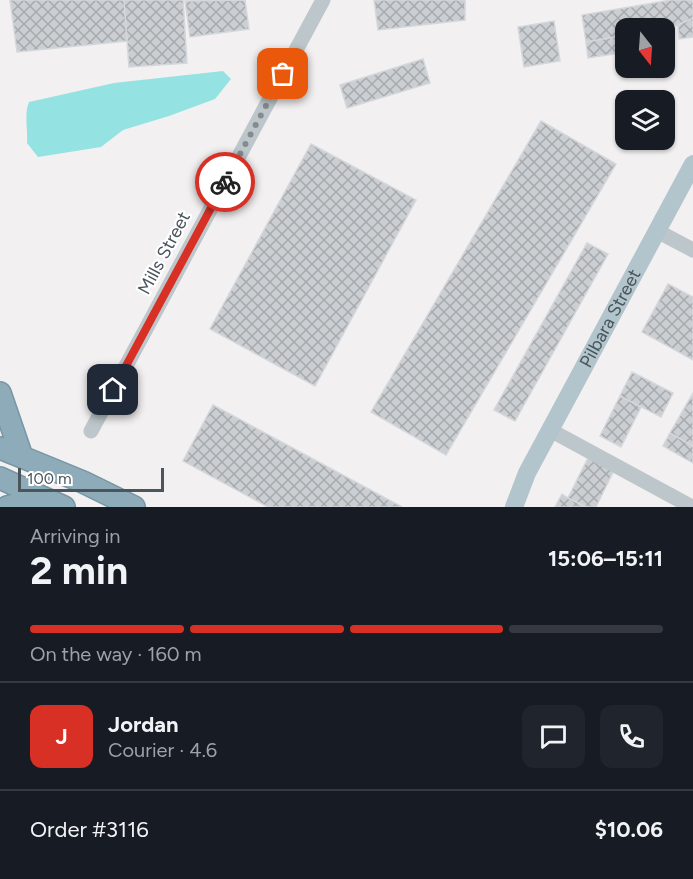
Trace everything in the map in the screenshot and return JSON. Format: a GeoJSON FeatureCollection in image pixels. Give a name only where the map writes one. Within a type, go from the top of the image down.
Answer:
{"type":"FeatureCollection","features":[{"type":"Feature","properties":{"kind":"highway"},"geometry":{"type":"LineString","coordinates":[[0,393],[22,457]]}},
{"type":"Feature","properties":{"kind":"highway"},"geometry":{"type":"LineString","coordinates":[[0,448],[83,482],[134,507]]}},
{"type":"Feature","properties":{"kind":"highway"},"geometry":{"type":"LineString","coordinates":[[0,478],[64,507]]}},
{"type":"Feature","properties":{"kind":"highway"},"geometry":{"type":"LineString","coordinates":[[7,507],[24,502],[58,507]]}},
{"type":"Feature","properties":{"kind":"main road","name":"Pilbara Street"},"geometry":{"type":"LineString","coordinates":[[505,507],[527,473],[693,164]]}},
{"type":"Feature","properties":{"kind":"main road","name":"Pilbara Street"},"geometry":{"type":"LineString","coordinates":[[514,507],[527,473]]}},
{"type":"Feature","properties":{"kind":"street","name":"Mills Street"},"geometry":{"type":"LineString","coordinates":[[91,430],[323,0]]}},
{"type":"Feature","properties":{"kind":"street"},"geometry":{"type":"LineString","coordinates":[[657,231],[693,250]]}},
{"type":"Feature","properties":{"kind":"street"},"geometry":{"type":"LineString","coordinates":[[550,430],[692,507]]}},
{"type":"Feature","properties":{"kind":"water"},"geometry":{"type":"Polygon","coordinates":[[[223,71],[231,79],[215,99],[123,130],[101,147],[38,157],[27,143],[26,116],[29,102],[114,83],[223,71]]]}},
{"type":"Feature","properties":{"kind":"building"},"geometry":{"type":"Polygon","coordinates":[[[10,0],[124,0],[127,41],[17,52],[10,0]]]}},
{"type":"Feature","properties":{"kind":"building"},"geometry":{"type":"Polygon","coordinates":[[[124,0],[183,0],[187,63],[129,67],[124,0]]]}},
{"type":"Feature","properties":{"kind":"building"},"geometry":{"type":"Polygon","coordinates":[[[245,0],[249,29],[190,37],[185,1],[245,0]]]}},
{"type":"Feature","properties":{"kind":"building"},"geometry":{"type":"Polygon","coordinates":[[[374,0],[465,0],[465,20],[378,30],[374,0]]]}},
{"type":"Feature","properties":{"kind":"building"},"geometry":{"type":"Polygon","coordinates":[[[671,0],[693,0],[693,18],[678,25],[675,26],[675,18],[615,18],[615,37],[586,42],[582,15],[671,0]]]}},
{"type":"Feature","properties":{"kind":"building"},"geometry":{"type":"Polygon","coordinates":[[[693,18],[693,37],[679,39],[678,25],[693,18]]]}},
{"type":"Feature","properties":{"kind":"building"},"geometry":{"type":"Polygon","coordinates":[[[554,21],[560,61],[524,67],[518,27],[554,21]]]}},
{"type":"Feature","properties":{"kind":"building"},"geometry":{"type":"Polygon","coordinates":[[[615,37],[615,54],[588,58],[586,42],[615,37]]]}},
{"type":"Feature","properties":{"kind":"building"},"geometry":{"type":"Polygon","coordinates":[[[423,59],[430,83],[347,108],[340,85],[423,59]]]}},
{"type":"Feature","properties":{"kind":"building"},"geometry":{"type":"Polygon","coordinates":[[[541,121],[616,164],[446,455],[371,412],[541,121]]]}},
{"type":"Feature","properties":{"kind":"building"},"geometry":{"type":"Polygon","coordinates":[[[311,144],[416,200],[315,386],[210,329],[311,144]]]}},
{"type":"Feature","properties":{"kind":"building"},"geometry":{"type":"Polygon","coordinates":[[[587,243],[608,254],[515,421],[494,410],[587,243]]]}},
{"type":"Feature","properties":{"kind":"building"},"geometry":{"type":"Polygon","coordinates":[[[668,284],[693,297],[693,360],[642,332],[668,284]]]}},
{"type":"Feature","properties":{"kind":"building"},"geometry":{"type":"Polygon","coordinates":[[[632,372],[673,393],[661,417],[620,396],[632,372]]]}},
{"type":"Feature","properties":{"kind":"building"},"geometry":{"type":"Polygon","coordinates":[[[693,393],[693,446],[670,433],[693,393]]]}},
{"type":"Feature","properties":{"kind":"building"},"geometry":{"type":"Polygon","coordinates":[[[620,396],[641,407],[621,447],[600,436],[620,396]]]}},
{"type":"Feature","properties":{"kind":"building"},"geometry":{"type":"Polygon","coordinates":[[[213,405],[402,507],[268,507],[183,461],[213,405]]]}},
{"type":"Feature","properties":{"kind":"building"},"geometry":{"type":"Polygon","coordinates":[[[670,433],[693,446],[693,463],[663,446],[670,433]]]}},
{"type":"Feature","properties":{"kind":"building"},"geometry":{"type":"Polygon","coordinates":[[[588,458],[614,470],[596,507],[587,507],[568,498],[588,458]]]}},
{"type":"Feature","properties":{"kind":"building"},"geometry":{"type":"Polygon","coordinates":[[[562,494],[568,498],[586,507],[555,507],[562,494]]]}},
{"type":"Feature","properties":{"kind":"way so far"},"geometry":{"type":"LineString","coordinates":[[225,182],[283,74]]}},
{"type":"Feature","properties":{"kind":"route"},"geometry":{"type":"LineString","coordinates":[[113,390],[225,182]]}}]}
